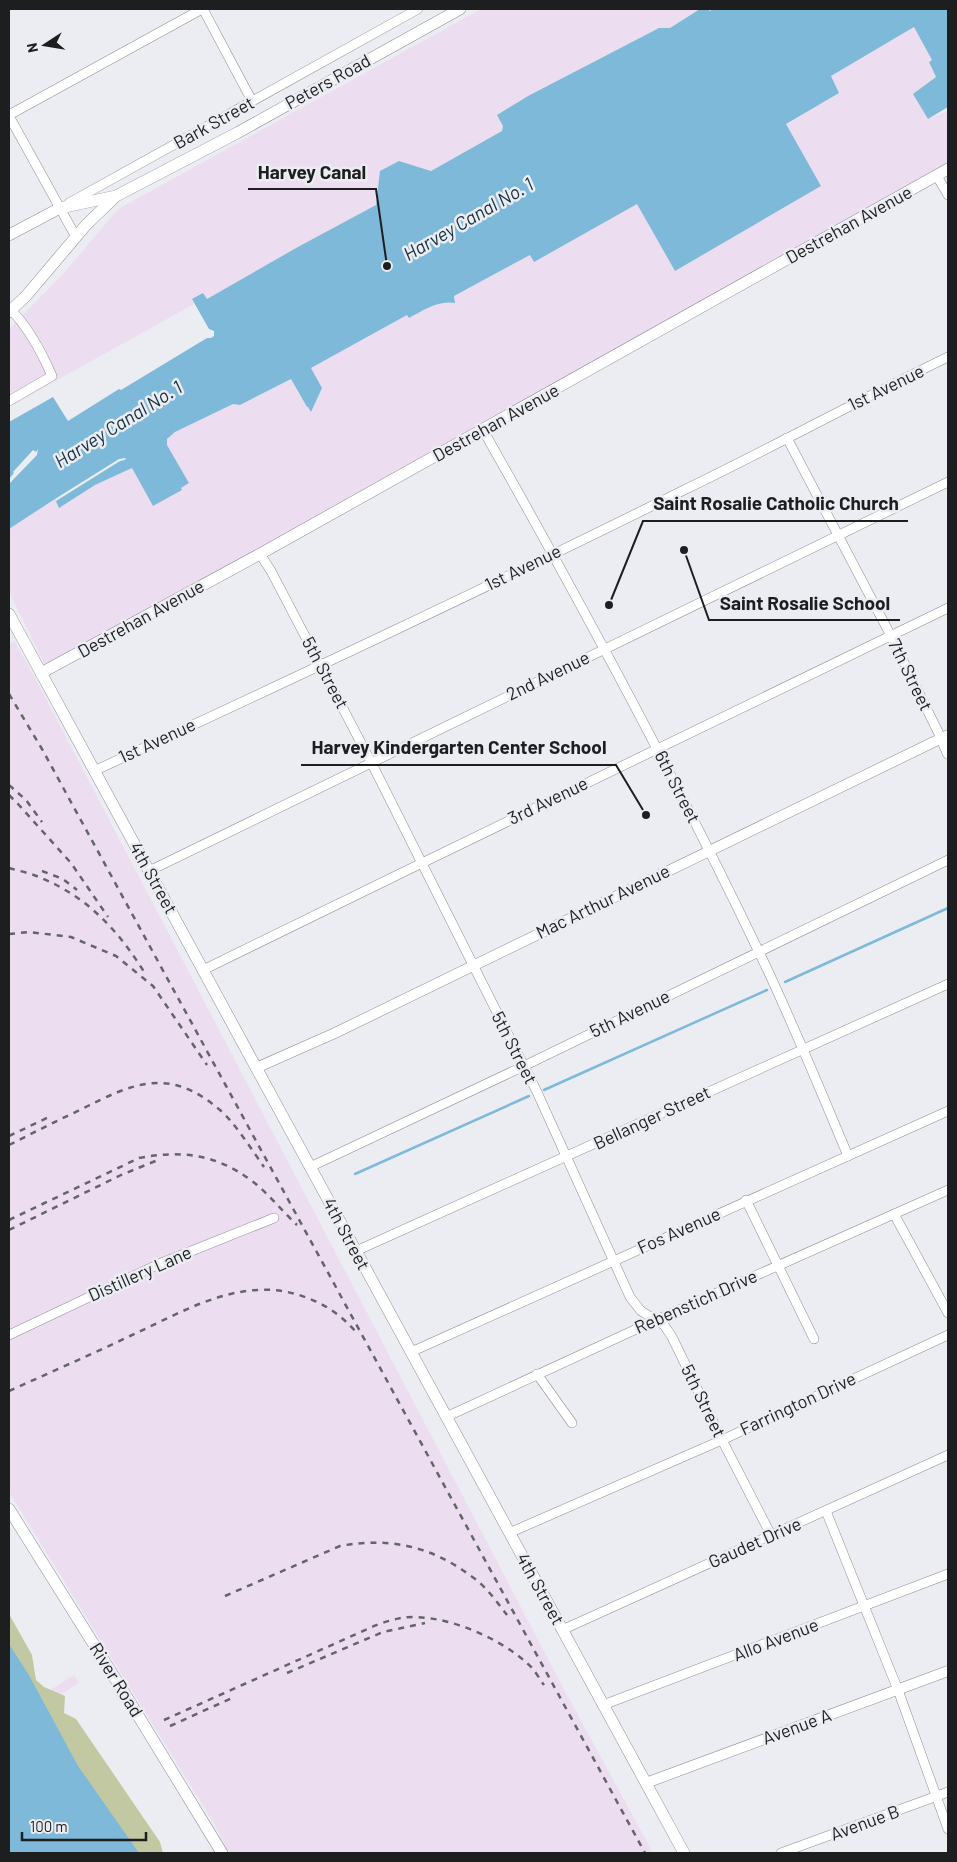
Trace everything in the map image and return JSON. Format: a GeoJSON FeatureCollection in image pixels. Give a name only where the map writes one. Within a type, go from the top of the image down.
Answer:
{"type":"FeatureCollection","features":[{"type":"Feature","properties":{"kind":"main road","name":"Peters Road"},"geometry":{"type":"LineString","coordinates":[[60,208],[116,196],[237,133],[460,9]]}},
{"type":"Feature","properties":{"kind":"main road","name":"Destrehan Avenue"},"geometry":{"type":"LineString","coordinates":[[41,674],[484,430],[948,169]]}},
{"type":"Feature","properties":{"kind":"main road","name":"Peters Road"},"geometry":{"type":"LineString","coordinates":[[10,311],[26,296],[86,225],[116,196]]}},
{"type":"Feature","properties":{"kind":"main road","name":"Bark Street"},"geometry":{"type":"LineString","coordinates":[[9,235],[60,208]]}},
{"type":"Feature","properties":{"kind":"main road","name":"4th Street"},"geometry":{"type":"LineString","coordinates":[[9,614],[13,630],[41,674],[684,1853]]}},
{"type":"Feature","properties":{"kind":"main road","name":"River Road"},"geometry":{"type":"LineString","coordinates":[[9,1509],[222,1853]]}},
{"type":"Feature","properties":{"kind":"street"},"geometry":{"type":"LineString","coordinates":[[76,237],[9,115],[203,9],[252,101]]}},
{"type":"Feature","properties":{"kind":"street","name":"Bark Street"},"geometry":{"type":"LineString","coordinates":[[60,208],[418,9]]}},
{"type":"Feature","properties":{"kind":"street"},"geometry":{"type":"LineString","coordinates":[[937,176],[948,195]]}},
{"type":"Feature","properties":{"kind":"street"},"geometry":{"type":"LineString","coordinates":[[9,401],[52,376],[44,358],[20,319],[10,311]]}},
{"type":"Feature","properties":{"kind":"street","name":"1st Avenue"},"geometry":{"type":"LineString","coordinates":[[94,771],[321,665],[685,490],[948,357]]}},
{"type":"Feature","properties":{"kind":"street","name":"6th Street"},"geometry":{"type":"LineString","coordinates":[[484,430],[606,648],[709,851],[759,951],[804,1048],[848,1156]]}},
{"type":"Feature","properties":{"kind":"street","name":"7th Street"},"geometry":{"type":"LineString","coordinates":[[787,438],[944,737],[948,754]]}},
{"type":"Feature","properties":{"kind":"street","name":"2nd Avenue"},"geometry":{"type":"LineString","coordinates":[[149,871],[948,482]]}},
{"type":"Feature","properties":{"kind":"street","name":"5th Street"},"geometry":{"type":"LineString","coordinates":[[260,554],[321,665],[524,1066],[630,1297],[641,1311],[664,1326],[672,1337],[771,1535]]}},
{"type":"Feature","properties":{"kind":"street","name":"3rd Avenue"},"geometry":{"type":"LineString","coordinates":[[203,970],[948,608]]}},
{"type":"Feature","properties":{"kind":"street","name":"Mac Arthur Avenue"},"geometry":{"type":"LineString","coordinates":[[256,1068],[335,1033],[944,737]]}},
{"type":"Feature","properties":{"kind":"street","name":"5th Avenue"},"geometry":{"type":"LineString","coordinates":[[310,1167],[524,1066],[948,860]]}},
{"type":"Feature","properties":{"kind":"street","name":"Bellanger Street"},"geometry":{"type":"LineString","coordinates":[[356,1251],[948,984]]}},
{"type":"Feature","properties":{"kind":"street","name":"Fos Avenue"},"geometry":{"type":"LineString","coordinates":[[411,1352],[948,1110]]}},
{"type":"Feature","properties":{"kind":"street","name":"Rebenstich Drive"},"geometry":{"type":"LineString","coordinates":[[446,1418],[537,1374],[948,1190]]}},
{"type":"Feature","properties":{"kind":"street"},"geometry":{"type":"LineString","coordinates":[[746,1200],[814,1339]]}},
{"type":"Feature","properties":{"kind":"street"},"geometry":{"type":"LineString","coordinates":[[894,1214],[948,1313]]}},
{"type":"Feature","properties":{"kind":"street","name":"Distillery Lane"},"geometry":{"type":"LineString","coordinates":[[9,1335],[159,1264],[274,1218]]}},
{"type":"Feature","properties":{"kind":"street","name":"Farrington Drive"},"geometry":{"type":"LineString","coordinates":[[509,1533],[722,1440],[948,1335]]}},
{"type":"Feature","properties":{"kind":"street"},"geometry":{"type":"LineString","coordinates":[[537,1374],[572,1423]]}},
{"type":"Feature","properties":{"kind":"street","name":"Gaudet Drive"},"geometry":{"type":"LineString","coordinates":[[562,1630],[948,1455]]}},
{"type":"Feature","properties":{"kind":"street"},"geometry":{"type":"LineString","coordinates":[[826,1511],[898,1690],[948,1829]]}},
{"type":"Feature","properties":{"kind":"street","name":"Allo Avenue"},"geometry":{"type":"LineString","coordinates":[[603,1706],[948,1574]]}},
{"type":"Feature","properties":{"kind":"street","name":"Avenue A"},"geometry":{"type":"LineString","coordinates":[[646,1783],[948,1671]]}},
{"type":"Feature","properties":{"kind":"street","name":"Avenue B"},"geometry":{"type":"LineString","coordinates":[[782,1853],[948,1792]]}},
{"type":"Feature","properties":{"kind":"shaded area"},"geometry":{"type":"Polygon","coordinates":[[[481,9],[700,9],[670,28],[659,28],[528,96],[497,115],[503,126],[502,131],[431,171],[399,161],[376,197],[376,205],[207,299],[192,299],[194,304],[9,407],[9,329],[65,272],[118,209],[481,9]]]}},
{"type":"Feature","properties":{"kind":"shaded area"},"geometry":{"type":"Polygon","coordinates":[[[914,27],[932,60],[929,62],[936,77],[928,119],[948,111],[948,163],[248,556],[46,667],[9,592],[9,529],[55,499],[59,507],[95,485],[132,468],[154,506],[182,490],[181,488],[189,483],[167,445],[167,439],[175,432],[233,404],[240,405],[291,379],[311,411],[311,368],[407,315],[409,318],[438,303],[446,301],[455,302],[454,296],[530,255],[534,261],[637,203],[675,271],[821,186],[785,124],[839,93],[831,76],[914,27]]]}},
{"type":"Feature","properties":{"kind":"shaded area"},"geometry":{"type":"Polygon","coordinates":[[[14,641],[559,1680],[653,1853],[229,1853],[213,1822],[9,1492],[9,644],[14,641]]]}},
{"type":"Feature","properties":{"kind":"shaded area"},"geometry":{"type":"Polygon","coordinates":[[[74,1675],[79,1683],[18,1721],[9,1716],[74,1675]]]}},
{"type":"Feature","properties":{"kind":"green space"},"geometry":{"type":"Polygon","coordinates":[[[9,1614],[32,1655],[36,1680],[44,1687],[65,1696],[64,1713],[76,1719],[160,1842],[163,1853],[124,1853],[9,1662],[9,1614]]]}},
{"type":"Feature","properties":{"kind":"water","name":"Harvey Canal No. 1"},"geometry":{"type":"Polygon","coordinates":[[[700,9],[710,11],[713,9],[948,9],[948,107],[928,119],[913,94],[936,77],[929,62],[932,60],[914,27],[831,76],[839,93],[786,124],[821,186],[675,271],[637,204],[534,262],[530,255],[454,296],[455,303],[437,304],[409,318],[407,315],[311,368],[322,388],[311,412],[291,379],[240,405],[233,404],[175,432],[167,439],[167,445],[189,483],[181,488],[182,490],[153,506],[132,468],[95,485],[59,508],[55,499],[9,529],[9,422],[53,397],[68,421],[119,389],[121,390],[207,338],[211,338],[214,336],[214,331],[209,329],[192,299],[203,293],[207,299],[376,205],[380,171],[399,161],[431,171],[502,131],[503,126],[497,115],[528,96],[659,28],[670,28],[700,9]]]}},
{"type":"Feature","properties":{"kind":"water"},"geometry":{"type":"Polygon","coordinates":[[[9,1644],[30,1677],[78,1766],[139,1853],[9,1853],[9,1644]]]}},
{"type":"Feature","properties":{"kind":"pier"},"geometry":{"type":"Polygon","coordinates":[[[38,449],[37,455],[9,484],[9,479],[13,472],[33,450],[36,452],[38,449]]]}},
{"type":"Feature","properties":{"kind":"pier"},"geometry":{"type":"Polygon","coordinates":[[[126,458],[56,501],[55,499],[119,459],[126,458]]]}},
{"type":"Feature","properties":{"kind":"waterway"},"geometry":{"type":"LineString","coordinates":[[785,982],[948,908]]}},
{"type":"Feature","properties":{"kind":"waterway"},"geometry":{"type":"LineString","coordinates":[[544,1090],[767,990]]}},
{"type":"Feature","properties":{"kind":"waterway"},"geometry":{"type":"LineString","coordinates":[[355,1174],[529,1096]]}},
{"type":"Feature","properties":{"kind":"railway"},"geometry":{"type":"LineString","coordinates":[[9,694],[42,749],[645,1853]]}},
{"type":"Feature","properties":{"kind":"railway"},"geometry":{"type":"LineString","coordinates":[[9,785],[26,800],[42,822]]}},
{"type":"Feature","properties":{"kind":"railway"},"geometry":{"type":"LineString","coordinates":[[9,795],[71,863],[108,917]]}},
{"type":"Feature","properties":{"kind":"railway"},"geometry":{"type":"LineString","coordinates":[[9,868],[57,885],[87,905],[101,917],[125,944],[146,975]]}},
{"type":"Feature","properties":{"kind":"railway"},"geometry":{"type":"LineString","coordinates":[[42,871],[63,879],[77,890]]}},
{"type":"Feature","properties":{"kind":"railway"},"geometry":{"type":"LineString","coordinates":[[9,934],[29,932],[71,937],[116,956],[153,986],[207,1065]]}},
{"type":"Feature","properties":{"kind":"railway"},"geometry":{"type":"LineString","coordinates":[[9,1145],[117,1092],[151,1083],[167,1084],[184,1088],[202,1096],[226,1115],[264,1167]]}},
{"type":"Feature","properties":{"kind":"railway"},"geometry":{"type":"LineString","coordinates":[[9,1136],[51,1116]]}},
{"type":"Feature","properties":{"kind":"railway"},"geometry":{"type":"LineString","coordinates":[[9,1220],[139,1158],[170,1154],[198,1156],[239,1172],[264,1191],[297,1225]]}},
{"type":"Feature","properties":{"kind":"railway"},"geometry":{"type":"LineString","coordinates":[[9,1230],[121,1175],[158,1160]]}},
{"type":"Feature","properties":{"kind":"railway"},"geometry":{"type":"LineString","coordinates":[[9,1391],[173,1315],[217,1298],[240,1292],[263,1290],[286,1292],[310,1299],[335,1312],[356,1332]]}},
{"type":"Feature","properties":{"kind":"railway"},"geometry":{"type":"LineString","coordinates":[[225,1596],[340,1546],[358,1543],[392,1544],[409,1546],[425,1551],[441,1557],[456,1566],[481,1584],[507,1615]]}},
{"type":"Feature","properties":{"kind":"railway"},"geometry":{"type":"LineString","coordinates":[[164,1720],[372,1627],[401,1618],[434,1619],[486,1636],[516,1654],[528,1664],[544,1685]]}},
{"type":"Feature","properties":{"kind":"railway"},"geometry":{"type":"LineString","coordinates":[[287,1673],[383,1632],[425,1623]]}},
{"type":"Feature","properties":{"kind":"railway"},"geometry":{"type":"LineString","coordinates":[[170,1726],[232,1698]]}},
{"type":"Feature","properties":{"kind":"place","name":"Harvey Canal"},"geometry":{"type":"Point","coordinates":[387,266]}},
{"type":"Feature","properties":{"kind":"place","name":"Saint Rosalie School"},"geometry":{"type":"Point","coordinates":[684,550]}},
{"type":"Feature","properties":{"kind":"place","name":"Saint Rosalie Catholic Church"},"geometry":{"type":"Point","coordinates":[609,605]}},
{"type":"Feature","properties":{"kind":"place","name":"Harvey Kindergarten Center School"},"geometry":{"type":"Point","coordinates":[646,815]}}]}
